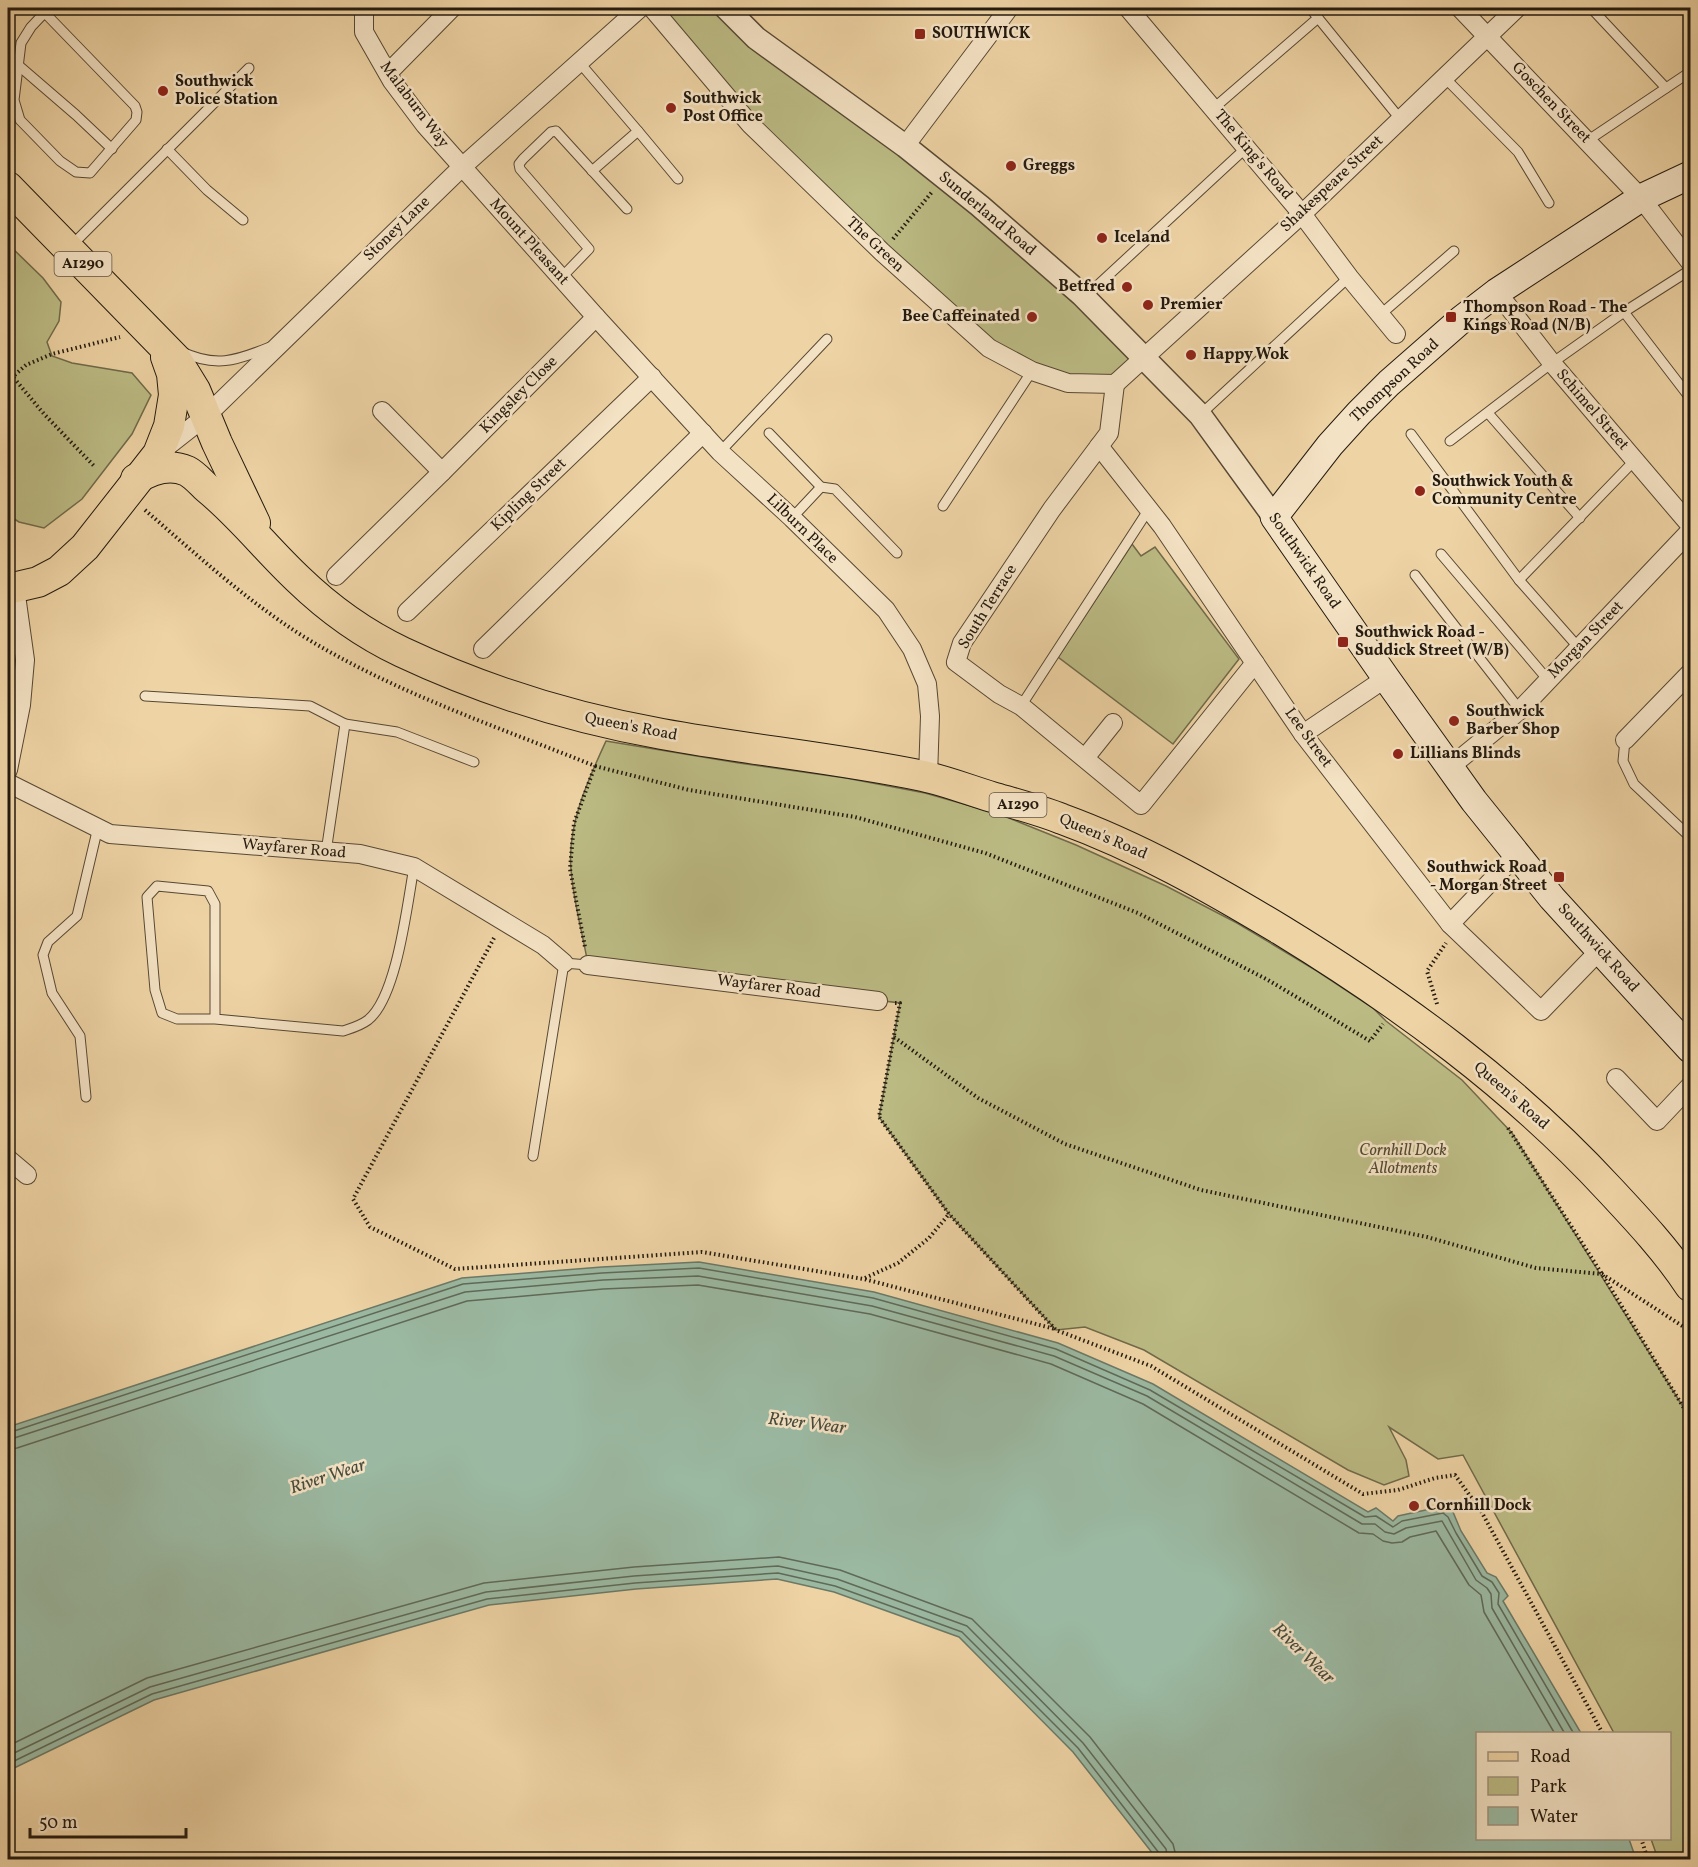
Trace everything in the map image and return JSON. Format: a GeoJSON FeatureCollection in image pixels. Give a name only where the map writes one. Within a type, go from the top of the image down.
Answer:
{"type":"FeatureCollection","features":[{"type":"Feature","properties":{"kind":"main road","name":"Thompson Road"},"geometry":{"type":"LineString","coordinates":[[1274,517],[1330,445],[1389,383],[1462,319],[1497,292],[1641,198],[1690,174]]}},
{"type":"Feature","properties":{"kind":"main road","name":"A1290"},"geometry":{"type":"LineString","coordinates":[[8,187],[176,359],[195,390],[217,444],[264,542]]}},
{"type":"Feature","properties":{"kind":"main road","name":"A1290"},"geometry":{"type":"LineString","coordinates":[[11,588],[38,582],[59,571],[85,547],[136,479],[158,454],[169,426],[174,395],[172,374],[154,335]]}},
{"type":"Feature","properties":{"kind":"main road","name":"A1290"},"geometry":{"type":"LineString","coordinates":[[136,479],[151,470],[165,467],[188,471],[264,542]]}},
{"type":"Feature","properties":{"kind":"main road","name":"Southwick Road"},"geometry":{"type":"LineString","coordinates":[[1274,517],[1450,767],[1517,854],[1552,898],[1690,1049]]}},
{"type":"Feature","properties":{"kind":"main road","name":"Queen's Road"},"geometry":{"type":"LineString","coordinates":[[264,542],[296,578],[381,642],[443,672],[503,694],[573,715],[662,734],[828,758],[928,777],[1062,819],[1148,855],[1225,896],[1352,974],[1483,1071],[1536,1116],[1591,1169],[1686,1270]]}},
{"type":"Feature","properties":{"kind":"street","name":"Malaburn Way"},"geometry":{"type":"LineString","coordinates":[[364,8],[364,32],[387,73],[425,125],[462,167]]}},
{"type":"Feature","properties":{"kind":"street"},"geometry":{"type":"LineString","coordinates":[[387,73],[452,8]]}},
{"type":"Feature","properties":{"kind":"street","name":"Stoney Lane"},"geometry":{"type":"LineString","coordinates":[[158,454],[206,416],[462,167],[640,8]]}},
{"type":"Feature","properties":{"kind":"street","name":"The Green"},"geometry":{"type":"LineString","coordinates":[[652,8],[750,124],[882,252],[989,348],[1032,371],[1068,383],[1115,384]]}},
{"type":"Feature","properties":{"kind":"street","name":"Sunderland Road"},"geometry":{"type":"LineString","coordinates":[[726,8],[756,38],[905,146],[944,178],[1084,298],[1143,357]]}},
{"type":"Feature","properties":{"kind":"street"},"geometry":{"type":"LineString","coordinates":[[905,146],[1009,8]]}},
{"type":"Feature","properties":{"kind":"street","name":"The King's Road"},"geometry":{"type":"LineString","coordinates":[[1128,8],[1247,147],[1302,214],[1349,278],[1396,334]]}},
{"type":"Feature","properties":{"kind":"street","name":"Goschen Street"},"geometry":{"type":"LineString","coordinates":[[1460,8],[1641,198],[1690,262]]}},
{"type":"Feature","properties":{"kind":"street","name":"Shakespeare Street"},"geometry":{"type":"LineString","coordinates":[[1143,357],[1302,214],[1517,8]]}},
{"type":"Feature","properties":{"kind":"street","name":"Mount Pleasant"},"geometry":{"type":"LineString","coordinates":[[462,167],[596,317]]}},
{"type":"Feature","properties":{"kind":"street","name":"Schimel Street"},"geometry":{"type":"LineString","coordinates":[[1497,292],[1552,363],[1690,525]]}},
{"type":"Feature","properties":{"kind":"street","name":"Lilburn Place"},"geometry":{"type":"LineString","coordinates":[[596,317],[720,452],[792,518],[886,610],[912,649],[927,684],[930,716],[928,777]]}},
{"type":"Feature","properties":{"kind":"street","name":"Kingsley Close"},"geometry":{"type":"LineString","coordinates":[[336,576],[596,317]]}},
{"type":"Feature","properties":{"kind":"street"},"geometry":{"type":"LineString","coordinates":[[1115,384],[1143,357]]}},
{"type":"Feature","properties":{"kind":"street","name":"Southwick Road"},"geometry":{"type":"LineString","coordinates":[[1143,357],[1200,415],[1274,517]]}},
{"type":"Feature","properties":{"kind":"street","name":"Kipling Street"},"geometry":{"type":"LineString","coordinates":[[406,612],[652,377]]}},
{"type":"Feature","properties":{"kind":"street","name":"South Terrace"},"geometry":{"type":"LineString","coordinates":[[1115,384],[1109,433],[1052,509],[962,643],[956,662],[999,694],[1021,705],[1141,805],[1255,663]]}},
{"type":"Feature","properties":{"kind":"street"},"geometry":{"type":"LineString","coordinates":[[382,411],[442,472]]}},
{"type":"Feature","properties":{"kind":"street"},"geometry":{"type":"LineString","coordinates":[[483,649],[704,433]]}},
{"type":"Feature","properties":{"kind":"street","name":"Lee Street"},"geometry":{"type":"LineString","coordinates":[[1099,446],[1149,509],[1304,734],[1453,926],[1540,1011],[1600,950]]}},
{"type":"Feature","properties":{"kind":"street","name":"Morgan Street"},"geometry":{"type":"LineString","coordinates":[[1450,767],[1520,710],[1690,531]]}},
{"type":"Feature","properties":{"kind":"street"},"geometry":{"type":"LineString","coordinates":[[8,770],[21,705],[25,660],[11,588]]}},
{"type":"Feature","properties":{"kind":"street"},"geometry":{"type":"LineString","coordinates":[[1625,740],[1690,673]]}},
{"type":"Feature","properties":{"kind":"street"},"geometry":{"type":"LineString","coordinates":[[1304,734],[1386,678]]}},
{"type":"Feature","properties":{"kind":"street"},"geometry":{"type":"LineString","coordinates":[[1085,758],[1113,723]]}},
{"type":"Feature","properties":{"kind":"street","name":"Wayfarer Road"},"geometry":{"type":"LineString","coordinates":[[8,783],[110,834],[360,854],[414,867],[543,945],[564,963]]}},
{"type":"Feature","properties":{"kind":"street"},"geometry":{"type":"LineString","coordinates":[[1453,926],[1517,854]]}},
{"type":"Feature","properties":{"kind":"street","name":"Wayfarer Road"},"geometry":{"type":"LineString","coordinates":[[588,966],[878,1001]]}},
{"type":"Feature","properties":{"kind":"street"},"geometry":{"type":"LineString","coordinates":[[1616,1078],[1657,1121],[1690,1086]]}},
{"type":"Feature","properties":{"kind":"street"},"geometry":{"type":"LineString","coordinates":[[8,1159],[27,1175]]}},
{"type":"Feature","properties":{"kind":"lane"},"geometry":{"type":"LineString","coordinates":[[1310,8],[1401,120]]}},
{"type":"Feature","properties":{"kind":"lane"},"geometry":{"type":"LineString","coordinates":[[1591,8],[1666,88]]}},
{"type":"Feature","properties":{"kind":"lane"},"geometry":{"type":"LineString","coordinates":[[46,10],[135,106],[137,112],[136,120],[90,173],[76,172],[60,161],[20,120],[14,100],[21,43],[46,10]]}},
{"type":"Feature","properties":{"kind":"lane"},"geometry":{"type":"LineString","coordinates":[[1214,108],[1318,18]]}},
{"type":"Feature","properties":{"kind":"lane"},"geometry":{"type":"LineString","coordinates":[[579,62],[678,179]]}},
{"type":"Feature","properties":{"kind":"lane"},"geometry":{"type":"LineString","coordinates":[[18,65],[112,149]]}},
{"type":"Feature","properties":{"kind":"lane"},"geometry":{"type":"LineString","coordinates":[[68,249],[249,68]]}},
{"type":"Feature","properties":{"kind":"lane"},"geometry":{"type":"LineString","coordinates":[[1587,141],[1690,72]]}},
{"type":"Feature","properties":{"kind":"lane"},"geometry":{"type":"LineString","coordinates":[[1445,78],[1518,152],[1549,203]]}},
{"type":"Feature","properties":{"kind":"lane"},"geometry":{"type":"LineString","coordinates":[[561,278],[589,249],[520,169],[519,164],[551,132],[555,131],[627,209]]}},
{"type":"Feature","properties":{"kind":"lane"},"geometry":{"type":"LineString","coordinates":[[592,171],[638,131]]}},
{"type":"Feature","properties":{"kind":"lane"},"geometry":{"type":"LineString","coordinates":[[1084,298],[1247,147]]}},
{"type":"Feature","properties":{"kind":"lane"},"geometry":{"type":"LineString","coordinates":[[167,149],[207,190],[243,220]]}},
{"type":"Feature","properties":{"kind":"lane"},"geometry":{"type":"LineString","coordinates":[[1380,315],[1454,251]]}},
{"type":"Feature","properties":{"kind":"lane"},"geometry":{"type":"LineString","coordinates":[[1450,441],[1552,363],[1624,312],[1690,270]]}},
{"type":"Feature","properties":{"kind":"lane"},"geometry":{"type":"LineString","coordinates":[[1200,415],[1349,278]]}},
{"type":"Feature","properties":{"kind":"lane"},"geometry":{"type":"LineString","coordinates":[[1624,312],[1690,398]]}},
{"type":"Feature","properties":{"kind":"lane"},"geometry":{"type":"LineString","coordinates":[[154,335],[188,355],[220,363],[252,355],[282,342]]}},
{"type":"Feature","properties":{"kind":"lane"},"geometry":{"type":"LineString","coordinates":[[720,452],[827,339]]}},
{"type":"Feature","properties":{"kind":"lane"},"geometry":{"type":"LineString","coordinates":[[943,506],[1032,371]]}},
{"type":"Feature","properties":{"kind":"lane"},"geometry":{"type":"LineString","coordinates":[[1488,412],[1580,518]]}},
{"type":"Feature","properties":{"kind":"lane"},"geometry":{"type":"LineString","coordinates":[[769,433],[822,487],[835,489],[897,553]]}},
{"type":"Feature","properties":{"kind":"lane"},"geometry":{"type":"LineString","coordinates":[[1411,434],[1520,580],[1579,648]]}},
{"type":"Feature","properties":{"kind":"lane"},"geometry":{"type":"LineString","coordinates":[[1520,580],[1635,460]]}},
{"type":"Feature","properties":{"kind":"lane"},"geometry":{"type":"LineString","coordinates":[[792,518],[822,487]]}},
{"type":"Feature","properties":{"kind":"lane"},"geometry":{"type":"LineString","coordinates":[[1021,705],[1149,509]]}},
{"type":"Feature","properties":{"kind":"lane"},"geometry":{"type":"LineString","coordinates":[[1441,554],[1548,680]]}},
{"type":"Feature","properties":{"kind":"lane"},"geometry":{"type":"LineString","coordinates":[[1415,575],[1520,710]]}},
{"type":"Feature","properties":{"kind":"lane"},"geometry":{"type":"LineString","coordinates":[[145,696],[310,706],[345,724],[397,732],[474,762]]}},
{"type":"Feature","properties":{"kind":"lane"},"geometry":{"type":"LineString","coordinates":[[326,852],[345,724]]}},
{"type":"Feature","properties":{"kind":"lane"},"geometry":{"type":"LineString","coordinates":[[1625,740],[1623,761],[1634,784],[1690,837]]}},
{"type":"Feature","properties":{"kind":"lane"},"geometry":{"type":"LineString","coordinates":[[86,1098],[80,1036],[52,993],[43,955],[48,942],[76,916],[98,827]]}},
{"type":"Feature","properties":{"kind":"lane"},"geometry":{"type":"LineString","coordinates":[[215,1019],[215,904],[208,891],[157,886],[147,897],[155,990],[162,1013],[177,1019],[215,1019],[343,1030],[358,1027],[370,1019],[389,988],[414,867]]}},
{"type":"Feature","properties":{"kind":"lane"},"geometry":{"type":"LineString","coordinates":[[533,1156],[564,963],[588,966]]}},
{"type":"Feature","properties":{"kind":"path"},"geometry":{"type":"LineString","coordinates":[[882,252],[944,178]]}},
{"type":"Feature","properties":{"kind":"path"},"geometry":{"type":"LineString","coordinates":[[8,381],[26,365],[52,354],[154,335]]}},
{"type":"Feature","properties":{"kind":"path"},"geometry":{"type":"LineString","coordinates":[[8,371],[44,414],[95,467]]}},
{"type":"Feature","properties":{"kind":"path"},"geometry":{"type":"LineString","coordinates":[[146,510],[250,600],[307,639],[420,696],[595,766],[689,790],[855,816],[985,853],[1138,913],[1268,980],[1370,1041],[1386,1021]]}},
{"type":"Feature","properties":{"kind":"path"},"geometry":{"type":"LineString","coordinates":[[588,966],[570,868],[574,823],[595,766]]}},
{"type":"Feature","properties":{"kind":"path"},"geometry":{"type":"LineString","coordinates":[[503,921],[353,1199],[370,1227],[455,1269],[702,1252],[864,1279],[1056,1330],[1151,1366],[1363,1494],[1398,1490],[1435,1478],[1455,1476],[1480,1511],[1602,1732]]}},
{"type":"Feature","properties":{"kind":"path"},"geometry":{"type":"LineString","coordinates":[[1427,1028],[1439,1010],[1427,971],[1453,926]]}},
{"type":"Feature","properties":{"kind":"path"},"geometry":{"type":"LineString","coordinates":[[878,1001],[900,1003],[879,1117],[949,1214],[1056,1330]]}},
{"type":"Feature","properties":{"kind":"path"},"geometry":{"type":"LineString","coordinates":[[894,1037],[978,1098],[1065,1144],[1189,1186],[1262,1204],[1427,1237],[1536,1268],[1602,1274],[1687,1329],[1690,1328]]}},
{"type":"Feature","properties":{"kind":"path"},"geometry":{"type":"LineString","coordinates":[[1505,1125],[1602,1274],[1690,1418]]}},
{"type":"Feature","properties":{"kind":"path"},"geometry":{"type":"LineString","coordinates":[[864,1279],[898,1263],[929,1238],[949,1214]]}},
{"type":"Feature","properties":{"kind":"path"},"geometry":{"type":"LineString","coordinates":[[1641,1840],[1648,1860]]}},
{"type":"Feature","properties":{"kind":"green space"},"geometry":{"type":"Polygon","coordinates":[[[652,8],[726,8],[1145,359],[1115,384],[1032,371],[882,252],[652,8]]]}},
{"type":"Feature","properties":{"kind":"green space"},"geometry":{"type":"Polygon","coordinates":[[[8,244],[43,278],[61,302],[59,321],[47,342],[52,356],[72,363],[132,373],[151,395],[132,434],[82,499],[44,528],[19,522],[8,515],[8,244]]]}},
{"type":"Feature","properties":{"kind":"green space"},"geometry":{"type":"Polygon","coordinates":[[[1132,544],[1141,556],[1155,547],[1239,659],[1173,744],[1058,657],[1132,544]]]}},
{"type":"Feature","properties":{"kind":"green space","name":"Cornhill Dock Allotments"},"geometry":{"type":"Polygon","coordinates":[[[606,741],[846,778],[925,793],[999,814],[1076,845],[1166,886],[1237,923],[1373,1008],[1386,1021],[1462,1080],[1512,1133],[1690,1418],[1690,1859],[1658,1859],[1651,1840],[1671,1840],[1671,1732],[1613,1732],[1463,1455],[1438,1459],[1389,1427],[1406,1460],[1409,1476],[1384,1485],[1348,1470],[1144,1350],[1085,1327],[1056,1330],[949,1214],[879,1117],[900,1003],[588,965],[574,893],[571,852],[572,836],[580,803],[606,741]]]}},
{"type":"Feature","properties":{"kind":"water","name":"River Wear"},"geometry":{"type":"Polygon","coordinates":[[[699,1262],[874,1292],[1058,1343],[1153,1384],[1368,1512],[1376,1508],[1393,1521],[1398,1516],[1444,1506],[1453,1512],[1461,1531],[1487,1573],[1496,1577],[1508,1596],[1503,1601],[1580,1732],[1476,1732],[1476,1840],[1629,1840],[1636,1859],[1157,1859],[1073,1752],[959,1637],[834,1592],[777,1579],[636,1589],[489,1605],[154,1700],[8,1771],[8,1427],[462,1278],[699,1262]]]}},
{"type":"Feature","properties":{"kind":"place","name":"SOUTHWICK"},"geometry":{"type":"Point","coordinates":[920,34]}},
{"type":"Feature","properties":{"kind":"place","name":"Southwick Police Station"},"geometry":{"type":"Point","coordinates":[163,91]}},
{"type":"Feature","properties":{"kind":"place","name":"Southwick Post Office"},"geometry":{"type":"Point","coordinates":[671,108]}},
{"type":"Feature","properties":{"kind":"place","name":"Greggs"},"geometry":{"type":"Point","coordinates":[1011,166]}},
{"type":"Feature","properties":{"kind":"place","name":"Iceland"},"geometry":{"type":"Point","coordinates":[1102,238]}},
{"type":"Feature","properties":{"kind":"place","name":"Betfred"},"geometry":{"type":"Point","coordinates":[1127,287]}},
{"type":"Feature","properties":{"kind":"place","name":"Premier"},"geometry":{"type":"Point","coordinates":[1148,305]}},
{"type":"Feature","properties":{"kind":"place","name":"Bee Caffeinated"},"geometry":{"type":"Point","coordinates":[1032,317]}},
{"type":"Feature","properties":{"kind":"place","name":"Thompson Road - The Kings Road (N/B)"},"geometry":{"type":"Point","coordinates":[1451,317]}},
{"type":"Feature","properties":{"kind":"place","name":"Happy Wok"},"geometry":{"type":"Point","coordinates":[1191,355]}},
{"type":"Feature","properties":{"kind":"place","name":"Southwick Youth & Community Centre"},"geometry":{"type":"Point","coordinates":[1420,491]}},
{"type":"Feature","properties":{"kind":"place","name":"Southwick Road - Suddick Street (W/B)"},"geometry":{"type":"Point","coordinates":[1343,642]}},
{"type":"Feature","properties":{"kind":"place","name":"Southwick Barber Shop"},"geometry":{"type":"Point","coordinates":[1454,721]}},
{"type":"Feature","properties":{"kind":"place","name":"Lillians Blinds"},"geometry":{"type":"Point","coordinates":[1398,754]}},
{"type":"Feature","properties":{"kind":"place","name":"Southwick Road - Morgan Street"},"geometry":{"type":"Point","coordinates":[1559,877]}},
{"type":"Feature","properties":{"kind":"place","name":"Cornhill Dock"},"geometry":{"type":"Point","coordinates":[1414,1506]}}]}
